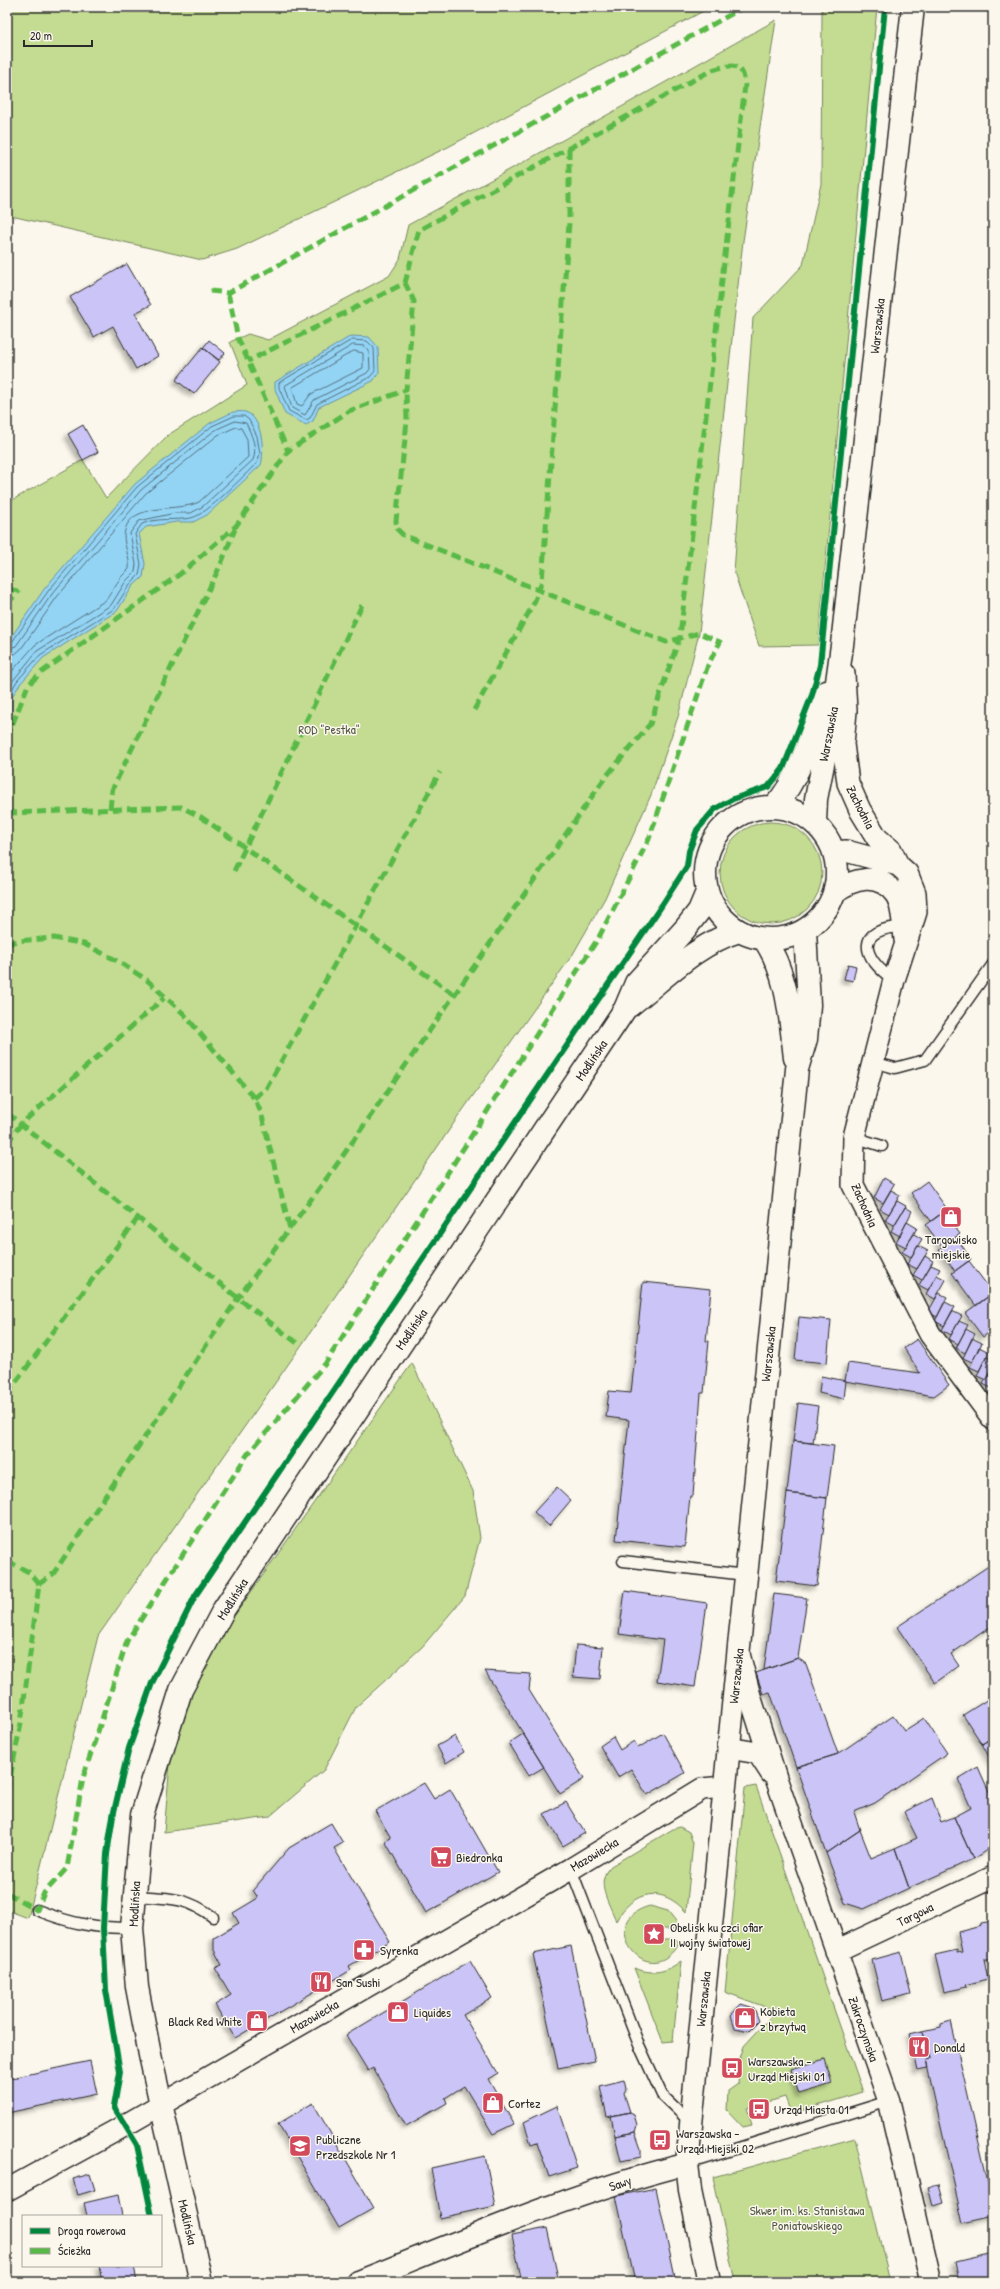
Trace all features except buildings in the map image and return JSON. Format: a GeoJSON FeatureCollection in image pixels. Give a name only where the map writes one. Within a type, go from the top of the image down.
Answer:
{"type":"FeatureCollection","features":[{"type":"Feature","properties":{"kind":"main road","name":"Warszawska"},"geometry":{"type":"LineString","coordinates":[[815,823],[816,799],[832,719],[842,645],[913,7]]}},
{"type":"Feature","properties":{"kind":"main road","name":"Warszawska"},"geometry":{"type":"LineString","coordinates":[[774,807],[787,793],[796,775],[842,645]]}},
{"type":"Feature","properties":{"kind":"main road"},"geometry":{"type":"LineString","coordinates":[[774,807],[801,814],[815,823],[826,836],[834,852],[838,870],[834,893],[830,905],[819,919],[805,930],[789,937],[772,940],[739,931],[725,921],[714,908],[707,892],[704,875],[706,858],[712,842],[722,828],[735,816],[751,809],[774,807]]}},
{"type":"Feature","properties":{"kind":"main road","name":"Modlińska"},"geometry":{"type":"LineString","coordinates":[[201,2282],[160,2104],[137,1986],[132,1928],[142,1815],[181,1690],[224,1609],[625,1009],[636,983],[685,929],[699,911],[707,892]]}},
{"type":"Feature","properties":{"kind":"main road","name":"Warszawska"},"geometry":{"type":"LineString","coordinates":[[709,2282],[690,2190],[687,2164],[797,1069],[806,1039],[808,1005],[805,930]]}},
{"type":"Feature","properties":{"kind":"main road","name":"Modlińska"},"geometry":{"type":"LineString","coordinates":[[625,1009],[701,948],[722,936],[739,931]]}},
{"type":"Feature","properties":{"kind":"main road","name":"Warszawska"},"geometry":{"type":"LineString","coordinates":[[764,938],[782,971],[797,1069]]}},
{"type":"Feature","properties":{"kind":"street","name":"Zachodnia"},"geometry":{"type":"LineString","coordinates":[[842,645],[846,710],[843,744],[848,783],[877,838],[891,850],[898,865],[907,874],[915,893],[916,912],[904,934],[894,980],[854,1136],[853,1185],[930,1334],[993,1419]]}},
{"type":"Feature","properties":{"kind":"street"},"geometry":{"type":"LineString","coordinates":[[834,852],[846,851],[898,865]]}},
{"type":"Feature","properties":{"kind":"street","name":"Zachodnia"},"geometry":{"type":"LineString","coordinates":[[834,893],[847,883],[863,879],[880,880],[896,895],[904,934]]}},
{"type":"Feature","properties":{"kind":"street","name":"Zakroczymska"},"geometry":{"type":"LineString","coordinates":[[738,1649],[750,1696],[777,1781],[889,2101],[931,2282]]}},
{"type":"Feature","properties":{"kind":"street","name":"Zakroczymska"},"geometry":{"type":"LineString","coordinates":[[728,1748],[758,1753],[777,1781]]}},
{"type":"Feature","properties":{"kind":"street","name":"Mazowiecka"},"geometry":{"type":"LineString","coordinates":[[7,2190],[571,1869],[702,1789],[724,1787]]}},
{"type":"Feature","properties":{"kind":"street","name":"Targowa"},"geometry":{"type":"LineString","coordinates":[[836,1951],[993,1877]]}},
{"type":"Feature","properties":{"kind":"street","name":"Sawy"},"geometry":{"type":"LineString","coordinates":[[357,2282],[521,2218],[640,2175],[687,2164]]}},
{"type":"Feature","properties":{"kind":"lane"},"geometry":{"type":"LineString","coordinates":[[894,980],[874,964],[868,954],[869,946],[872,935],[878,930],[904,934]]}},
{"type":"Feature","properties":{"kind":"lane"},"geometry":{"type":"LineString","coordinates":[[873,1062],[895,1068],[925,1060],[993,964]]}},
{"type":"Feature","properties":{"kind":"lane"},"geometry":{"type":"LineString","coordinates":[[854,1136],[882,1146]]}},
{"type":"Feature","properties":{"kind":"lane"},"geometry":{"type":"LineString","coordinates":[[623,1561],[746,1574]]}},
{"type":"Feature","properties":{"kind":"lane"},"geometry":{"type":"LineString","coordinates":[[571,1869],[639,2044],[662,2095],[691,2123]]}},
{"type":"Feature","properties":{"kind":"lane"},"geometry":{"type":"LineString","coordinates":[[134,1896],[174,1899],[198,1905],[213,1917]]}},
{"type":"Feature","properties":{"kind":"lane"},"geometry":{"type":"LineString","coordinates":[[37,1910],[65,1921],[97,1928],[132,1928]]}},
{"type":"Feature","properties":{"kind":"lane","name":"Sawy"},"geometry":{"type":"LineString","coordinates":[[687,2164],[889,2101]]}},
{"type":"Feature","properties":{"kind":"green space"},"geometry":{"type":"Polygon","coordinates":[[[7,7],[711,7],[448,147],[237,249],[202,260],[7,215],[7,73],[12,68],[7,61],[7,7]]]}},
{"type":"Feature","properties":{"kind":"green space"},"geometry":{"type":"Polygon","coordinates":[[[819,7],[877,7],[818,645],[759,646],[734,572],[753,318],[803,265],[821,184],[822,10],[819,7]]]}},
{"type":"Feature","properties":{"kind":"green space","name":"ROD \"Pestka\""},"geometry":{"type":"Polygon","coordinates":[[[776,20],[743,241],[699,633],[678,717],[651,795],[605,898],[573,954],[458,1117],[301,1346],[98,1636],[28,1918],[7,1910],[7,503],[83,460],[106,498],[168,435],[247,385],[230,342],[248,334],[268,340],[389,276],[400,259],[408,225],[520,164],[776,20]]]}},
{"type":"Feature","properties":{"kind":"green space"},"geometry":{"type":"Polygon","coordinates":[[[771,822],[791,826],[799,830],[807,837],[814,845],[818,853],[822,873],[818,893],[814,901],[807,909],[799,916],[791,920],[771,924],[751,920],[743,916],[735,909],[728,901],[724,893],[720,873],[724,853],[728,845],[735,837],[743,830],[751,826],[771,822]]]}},
{"type":"Feature","properties":{"kind":"green space"},"geometry":{"type":"Polygon","coordinates":[[[412,1363],[473,1491],[480,1538],[465,1596],[422,1647],[356,1707],[324,1770],[269,1817],[164,1832],[170,1763],[191,1692],[230,1622],[412,1363]]]}},
{"type":"Feature","properties":{"kind":"green space"},"geometry":{"type":"Polygon","coordinates":[[[756,1786],[863,2092],[794,2113],[789,2108],[785,2097],[747,2108],[752,2125],[743,2127],[727,2110],[728,2091],[738,2084],[740,2058],[744,2046],[776,2011],[725,1992],[745,1788],[756,1786]]]}},
{"type":"Feature","properties":{"kind":"green space"},"geometry":{"type":"Polygon","coordinates":[[[680,1827],[689,1832],[693,1843],[686,1912],[677,1903],[667,1898],[658,1895],[648,1895],[639,1897],[631,1903],[616,1921],[604,1892],[603,1885],[606,1872],[611,1866],[673,1829],[680,1827]]]}},
{"type":"Feature","properties":{"kind":"green space"},"geometry":{"type":"Polygon","coordinates":[[[650,1906],[668,1911],[679,1925],[676,1929],[651,1929],[651,1939],[676,1939],[679,1943],[667,1957],[653,1962],[641,1958],[632,1950],[626,1938],[626,1925],[634,1914],[650,1906]]]}},
{"type":"Feature","properties":{"kind":"green space"},"geometry":{"type":"Polygon","coordinates":[[[681,1961],[673,2041],[663,2042],[634,1968],[647,1972],[659,1972],[670,1968],[681,1961]]]}},
{"type":"Feature","properties":{"kind":"green space","name":"Skwer im. ks. Stanisława Poniatowskiego"},"geometry":{"type":"Polygon","coordinates":[[[855,2138],[890,2282],[736,2282],[713,2177],[855,2138]]]}},
{"type":"Feature","properties":{"kind":"water"},"geometry":{"type":"Polygon","coordinates":[[[351,336],[369,337],[378,347],[379,373],[373,381],[319,407],[313,421],[306,425],[285,414],[275,389],[275,382],[351,336]]]}},
{"type":"Feature","properties":{"kind":"water"},"geometry":{"type":"Polygon","coordinates":[[[233,412],[245,412],[251,415],[259,427],[263,452],[261,465],[207,515],[193,522],[176,522],[146,527],[139,534],[145,564],[143,577],[133,586],[117,611],[43,658],[20,684],[12,697],[11,714],[7,720],[7,643],[45,588],[135,484],[210,423],[233,412]]]}},
{"type":"Feature","properties":{"kind":"marked path"},"geometry":{"type":"LineString","coordinates":[[210,291],[228,293],[744,7]]}},
{"type":"Feature","properties":{"kind":"marked path"},"geometry":{"type":"LineString","coordinates":[[39,1584],[53,1574],[238,1298],[335,1167],[604,779],[650,724],[680,636],[745,85],[742,71],[734,66],[712,70],[419,230],[405,283],[248,361]]}},
{"type":"Feature","properties":{"kind":"marked path"},"geometry":{"type":"LineString","coordinates":[[474,710],[534,603],[542,581],[569,223],[569,149]]}},
{"type":"Feature","properties":{"kind":"marked path"},"geometry":{"type":"LineString","coordinates":[[7,738],[28,685],[42,672],[180,574],[236,526],[288,451],[349,411],[406,390],[414,301],[405,283]]}},
{"type":"Feature","properties":{"kind":"marked path"},"geometry":{"type":"LineString","coordinates":[[228,293],[238,338],[288,451]]}},
{"type":"Feature","properties":{"kind":"marked path"},"geometry":{"type":"LineString","coordinates":[[7,1893],[37,1910],[44,1893],[67,1868],[83,1778],[127,1641],[247,1455],[325,1364],[599,937],[649,839],[708,665],[720,642],[699,633],[666,642],[403,535],[397,529],[396,521],[407,421],[406,390]]}},
{"type":"Feature","properties":{"kind":"marked path"},"geometry":{"type":"LineString","coordinates":[[110,809],[112,790],[221,564],[235,529]]}},
{"type":"Feature","properties":{"kind":"marked path"},"geometry":{"type":"LineString","coordinates":[[7,589],[19,591]]}},
{"type":"Feature","properties":{"kind":"marked path"},"geometry":{"type":"LineString","coordinates":[[7,604],[19,591]]}},
{"type":"Feature","properties":{"kind":"marked path"},"geometry":{"type":"LineString","coordinates":[[234,871],[362,605]]}},
{"type":"Feature","properties":{"kind":"marked path"},"geometry":{"type":"LineString","coordinates":[[254,1098],[266,1089],[440,772]]}},
{"type":"Feature","properties":{"kind":"marked path"},"geometry":{"type":"LineString","coordinates":[[7,813],[181,807],[201,817],[455,995]]}},
{"type":"Feature","properties":{"kind":"marked path"},"geometry":{"type":"LineString","coordinates":[[7,944],[17,941],[54,938],[84,944],[114,959],[147,980],[184,1014],[254,1098],[261,1112],[290,1229]]}},
{"type":"Feature","properties":{"kind":"marked path"},"geometry":{"type":"LineString","coordinates":[[7,1143],[21,1124],[164,998]]}},
{"type":"Feature","properties":{"kind":"marked path"},"geometry":{"type":"LineString","coordinates":[[7,1113],[238,1298],[301,1346]]}},
{"type":"Feature","properties":{"kind":"marked path"},"geometry":{"type":"LineString","coordinates":[[7,1394],[138,1218]]}},
{"type":"Feature","properties":{"kind":"marked path"},"geometry":{"type":"LineString","coordinates":[[7,1561],[29,1572],[39,1584],[21,1723],[7,1793]]}},
{"type":"Feature","properties":{"kind":"cycle path"},"geometry":{"type":"LineString","coordinates":[[152,2215],[137,2145],[114,2107],[120,2072],[106,1990],[103,1928],[107,1854],[113,1816],[129,1748],[152,1683],[195,1596],[662,905],[687,866],[689,851],[697,830],[715,809],[733,799],[768,787],[783,769],[812,695],[820,665],[885,7]]}},
{"type":"Feature","properties":{"kind":"place","name":"Targowisko miejskie"},"geometry":{"type":"Point","coordinates":[951,1217]}},
{"type":"Feature","properties":{"kind":"place","name":"Biedronka"},"geometry":{"type":"Point","coordinates":[441,1857]}},
{"type":"Feature","properties":{"kind":"place","name":"Obelisk ku czci ofiar II wojny światowej"},"geometry":{"type":"Point","coordinates":[654,1934]}},
{"type":"Feature","properties":{"kind":"place","name":"Syrenka"},"geometry":{"type":"Point","coordinates":[364,1950]}},
{"type":"Feature","properties":{"kind":"place","name":"San Sushi"},"geometry":{"type":"Point","coordinates":[321,1982]}},
{"type":"Feature","properties":{"kind":"place","name":"Liquides"},"geometry":{"type":"Point","coordinates":[398,2012]}},
{"type":"Feature","properties":{"kind":"place","name":"Kobieta z brzytwą"},"geometry":{"type":"Point","coordinates":[745,2018]}},
{"type":"Feature","properties":{"kind":"place","name":"Black Red White"},"geometry":{"type":"Point","coordinates":[257,2021]}},
{"type":"Feature","properties":{"kind":"place","name":"Donald"},"geometry":{"type":"Point","coordinates":[919,2047]}},
{"type":"Feature","properties":{"kind":"place","name":"Warszawska - Urząd Miejski 01"},"geometry":{"type":"Point","coordinates":[732,2068]}},
{"type":"Feature","properties":{"kind":"place","name":"Cortez"},"geometry":{"type":"Point","coordinates":[493,2103]}},
{"type":"Feature","properties":{"kind":"place","name":"Urząd Miasta 01"},"geometry":{"type":"Point","coordinates":[759,2109]}},
{"type":"Feature","properties":{"kind":"place","name":"Warszawska - Urząd Miejski 02"},"geometry":{"type":"Point","coordinates":[660,2140]}},
{"type":"Feature","properties":{"kind":"place","name":"Publiczne Przedszkole Nr 1"},"geometry":{"type":"Point","coordinates":[300,2146]}}]}
